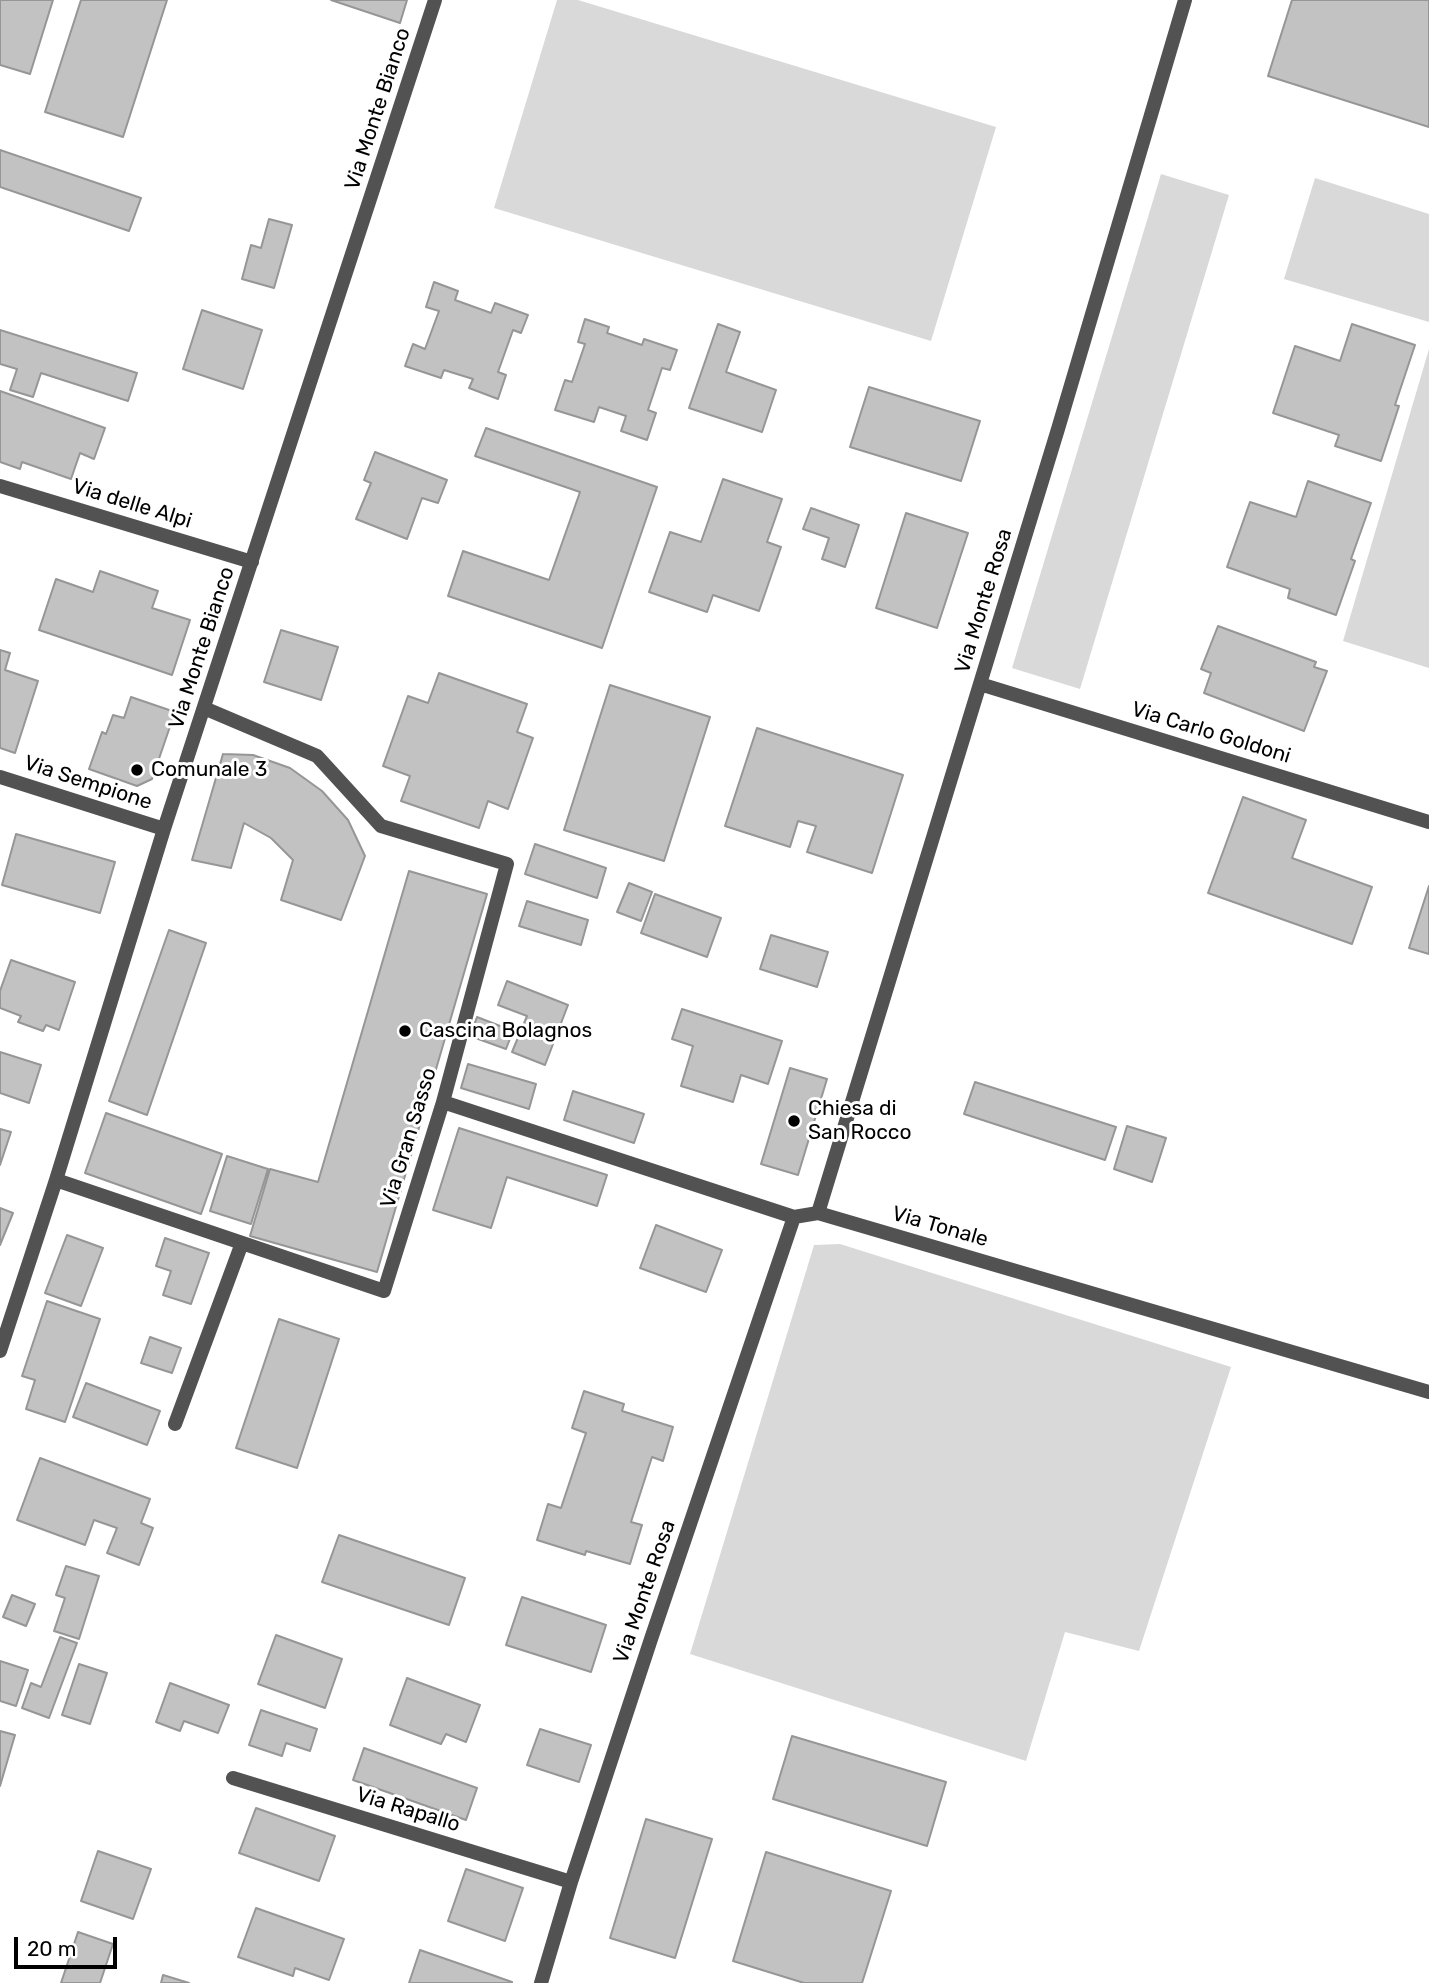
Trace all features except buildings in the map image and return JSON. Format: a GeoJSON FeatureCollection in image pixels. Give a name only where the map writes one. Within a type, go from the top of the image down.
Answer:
{"type":"FeatureCollection","features":[{"type":"Feature","properties":{"kind":"street","name":"Via Monte Bianco"},"geometry":{"type":"LineString","coordinates":[[0,1351],[164,830],[435,0]]}},
{"type":"Feature","properties":{"kind":"street","name":"Via Monte Rosa"},"geometry":{"type":"LineString","coordinates":[[818,1213],[1058,429],[1185,0]]}},
{"type":"Feature","properties":{"kind":"street","name":"Via delle Alpi"},"geometry":{"type":"LineString","coordinates":[[0,486],[253,562]]}},
{"type":"Feature","properties":{"kind":"street","name":"Via Carlo Goldoni"},"geometry":{"type":"LineString","coordinates":[[980,684],[1429,822]]}},
{"type":"Feature","properties":{"kind":"street","name":"Via Gran Sasso"},"geometry":{"type":"LineString","coordinates":[[204,708],[317,756],[381,826],[507,864],[443,1102],[384,1291],[242,1242]]}},
{"type":"Feature","properties":{"kind":"street","name":"Via Sempione"},"geometry":{"type":"LineString","coordinates":[[0,777],[164,830]]}},
{"type":"Feature","properties":{"kind":"street","name":"Via Tonale"},"geometry":{"type":"LineString","coordinates":[[443,1102],[794,1217],[818,1213],[1429,1392]]}},
{"type":"Feature","properties":{"kind":"street"},"geometry":{"type":"LineString","coordinates":[[56,1180],[242,1242],[175,1424]]}},
{"type":"Feature","properties":{"kind":"street","name":"Via Monte Rosa"},"geometry":{"type":"LineString","coordinates":[[541,1983],[571,1882],[655,1626],[794,1217]]}},
{"type":"Feature","properties":{"kind":"street","name":"Via Rapallo"},"geometry":{"type":"LineString","coordinates":[[233,1778],[571,1882]]}},
{"type":"Feature","properties":{"kind":"shaded area"},"geometry":{"type":"Polygon","coordinates":[[[557,0],[578,0],[996,127],[931,341],[494,208],[557,0]]]}},
{"type":"Feature","properties":{"kind":"shaded area"},"geometry":{"type":"Polygon","coordinates":[[[1161,174],[1229,195],[1080,689],[1012,668],[1161,174]]]}},
{"type":"Feature","properties":{"kind":"shaded area"},"geometry":{"type":"Polygon","coordinates":[[[1315,178],[1429,214],[1429,322],[1284,279],[1315,178]]]}},
{"type":"Feature","properties":{"kind":"shaded area"},"geometry":{"type":"Polygon","coordinates":[[[1429,349],[1429,668],[1343,641],[1429,349]]]}},
{"type":"Feature","properties":{"kind":"shaded area"},"geometry":{"type":"Polygon","coordinates":[[[840,1244],[1231,1367],[1139,1651],[1065,1632],[1026,1761],[690,1654],[814,1245],[840,1244]]]}},
{"type":"Feature","properties":{"kind":"place","name":"Comunale 3"},"geometry":{"type":"Point","coordinates":[137,770]}},
{"type":"Feature","properties":{"kind":"place","name":"Cascina Bolagnos"},"geometry":{"type":"Point","coordinates":[405,1031]}},
{"type":"Feature","properties":{"kind":"place","name":"Chiesa di San Rocco"},"geometry":{"type":"Point","coordinates":[794,1121]}}]}
